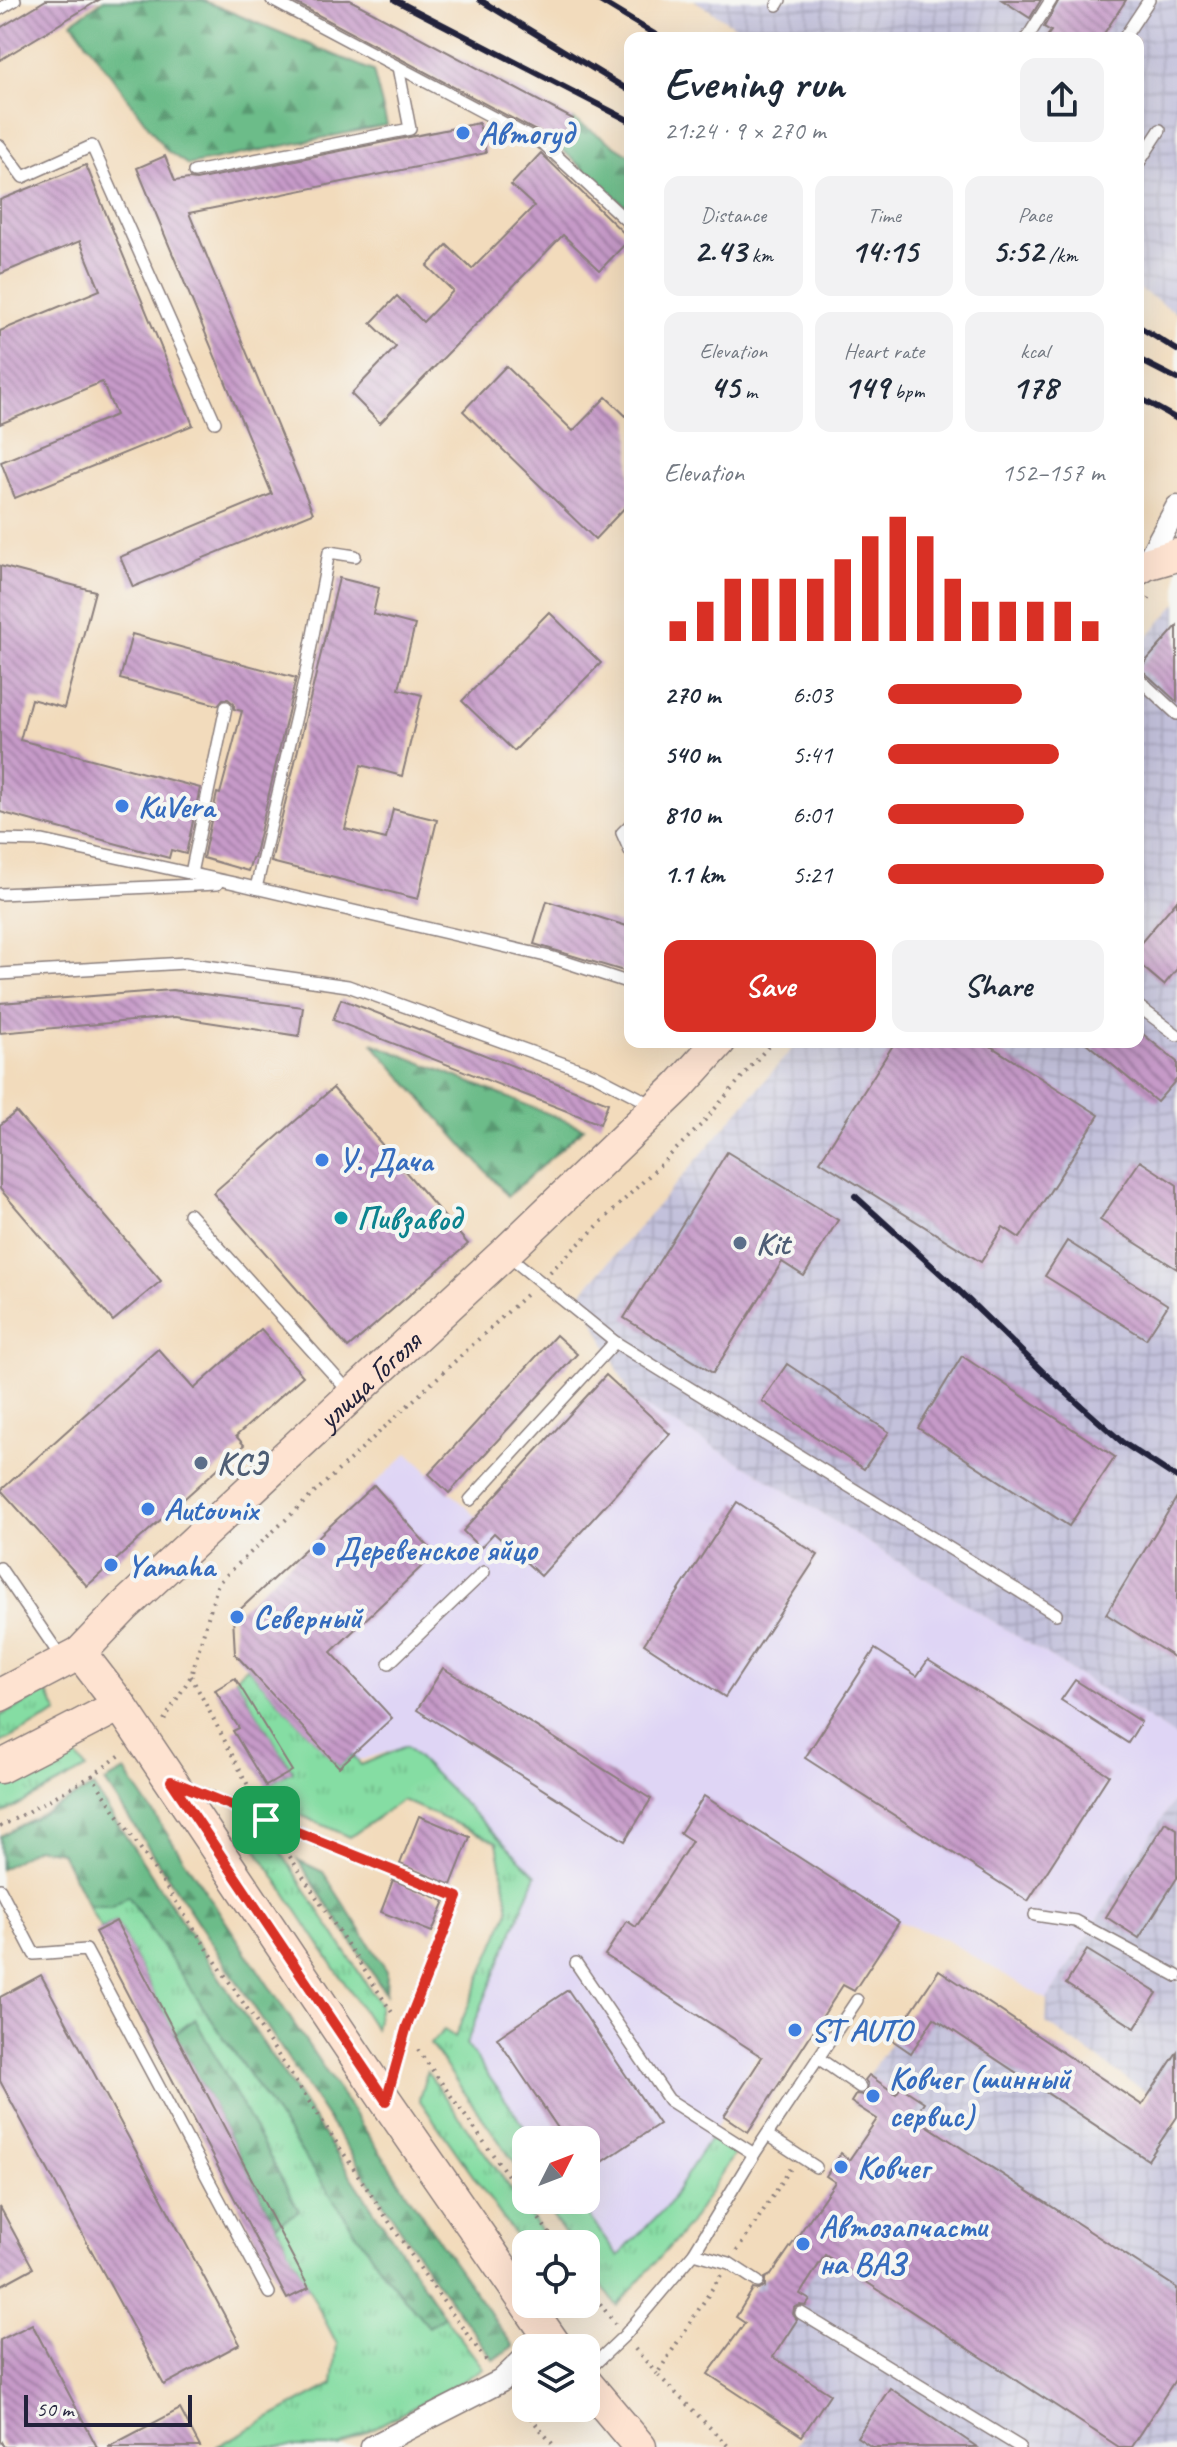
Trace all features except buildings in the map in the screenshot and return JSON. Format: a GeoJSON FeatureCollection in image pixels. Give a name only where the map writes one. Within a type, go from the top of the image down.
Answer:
{"type":"FeatureCollection","features":[{"type":"Feature","properties":{"kind":"main road"},"geometry":{"type":"LineString","coordinates":[[1145,577],[1177,555]]}},
{"type":"Feature","properties":{"kind":"main road","name":"улица Гоголя"},"geometry":{"type":"LineString","coordinates":[[0,1695],[72,1657],[505,1253],[657,1107],[711,1048]]}},
{"type":"Feature","properties":{"kind":"main road"},"geometry":{"type":"LineString","coordinates":[[72,1657],[120,1705],[386,2101],[533,2334]]}},
{"type":"Feature","properties":{"kind":"main road"},"geometry":{"type":"LineString","coordinates":[[0,1767],[120,1705]]}},
{"type":"Feature","properties":{"kind":"main road"},"geometry":{"type":"LineString","coordinates":[[600,2401],[634,2445]]}},
{"type":"Feature","properties":{"kind":"street"},"geometry":{"type":"LineString","coordinates":[[1145,577],[1177,507]]}},
{"type":"Feature","properties":{"kind":"street"},"geometry":{"type":"LineString","coordinates":[[372,2447],[501,2381],[512,2372]]}},
{"type":"Feature","properties":{"kind":"lane"},"geometry":{"type":"LineString","coordinates":[[0,9],[15,0]]}},
{"type":"Feature","properties":{"kind":"lane"},"geometry":{"type":"LineString","coordinates":[[272,0],[545,145],[624,218]]}},
{"type":"Feature","properties":{"kind":"lane"},"geometry":{"type":"LineString","coordinates":[[1031,32],[1051,0]]}},
{"type":"Feature","properties":{"kind":"lane"},"geometry":{"type":"LineString","coordinates":[[1128,32],[1149,0]]}},
{"type":"Feature","properties":{"kind":"lane"},"geometry":{"type":"LineString","coordinates":[[194,172],[410,129],[398,67]]}},
{"type":"Feature","properties":{"kind":"lane"},"geometry":{"type":"LineString","coordinates":[[1144,155],[1160,130]]}},
{"type":"Feature","properties":{"kind":"lane"},"geometry":{"type":"LineString","coordinates":[[0,146],[23,177],[92,146],[215,422]]}},
{"type":"Feature","properties":{"kind":"lane"},"geometry":{"type":"LineString","coordinates":[[256,888],[304,682],[329,552],[355,556]]}},
{"type":"Feature","properties":{"kind":"lane"},"geometry":{"type":"LineString","coordinates":[[1144,684],[1177,714]]}},
{"type":"Feature","properties":{"kind":"lane"},"geometry":{"type":"LineString","coordinates":[[191,873],[226,707]]}},
{"type":"Feature","properties":{"kind":"lane"},"geometry":{"type":"LineString","coordinates":[[0,840],[43,841],[191,873],[550,957],[624,981]]}},
{"type":"Feature","properties":{"kind":"lane"},"geometry":{"type":"LineString","coordinates":[[0,894],[234,883]]}},
{"type":"Feature","properties":{"kind":"lane"},"geometry":{"type":"LineString","coordinates":[[0,974],[185,963],[348,986],[595,1075],[657,1107]]}},
{"type":"Feature","properties":{"kind":"lane"},"geometry":{"type":"LineString","coordinates":[[1144,1010],[1177,1035]]}},
{"type":"Feature","properties":{"kind":"lane"},"geometry":{"type":"LineString","coordinates":[[189,1214],[352,1395]]}},
{"type":"Feature","properties":{"kind":"lane"},"geometry":{"type":"LineString","coordinates":[[505,1253],[615,1342],[1056,1614]]}},
{"type":"Feature","properties":{"kind":"lane"},"geometry":{"type":"LineString","coordinates":[[470,1500],[615,1342]]}},
{"type":"Feature","properties":{"kind":"lane"},"geometry":{"type":"LineString","coordinates":[[0,1568],[72,1657]]}},
{"type":"Feature","properties":{"kind":"lane"},"geometry":{"type":"LineString","coordinates":[[389,1663],[484,1572]]}},
{"type":"Feature","properties":{"kind":"lane"},"geometry":{"type":"LineString","coordinates":[[171,1781],[458,1897],[405,2033],[386,2101]]}},
{"type":"Feature","properties":{"kind":"lane"},"geometry":{"type":"LineString","coordinates":[[0,1889],[34,1954],[86,1950],[269,2293]]}},
{"type":"Feature","properties":{"kind":"lane"},"geometry":{"type":"LineString","coordinates":[[1035,1915],[1075,1921],[1177,1976]]}},
{"type":"Feature","properties":{"kind":"lane"},"geometry":{"type":"LineString","coordinates":[[576,1963],[669,2100],[754,2154]]}},
{"type":"Feature","properties":{"kind":"lane"},"geometry":{"type":"LineString","coordinates":[[600,2359],[624,2336],[694,2253],[754,2154],[857,2000]]}},
{"type":"Feature","properties":{"kind":"lane"},"geometry":{"type":"LineString","coordinates":[[818,2058],[860,2087]]}},
{"type":"Feature","properties":{"kind":"lane"},"geometry":{"type":"LineString","coordinates":[[767,2135],[816,2167]]}},
{"type":"Feature","properties":{"kind":"lane"},"geometry":{"type":"LineString","coordinates":[[694,2253],[729,2263],[758,2282]]}},
{"type":"Feature","properties":{"kind":"lane"},"geometry":{"type":"LineString","coordinates":[[801,2313],[1020,2447]]}},
{"type":"Feature","properties":{"kind":"path"},"geometry":{"type":"LineString","coordinates":[[547,2230],[405,2033],[266,1820],[191,1676],[218,1583],[541,1281],[701,1125],[767,1048]]}},
{"type":"Feature","properties":{"kind":"path"},"geometry":{"type":"LineString","coordinates":[[0,1827],[92,1776],[421,2270],[501,2381],[555,2447]]}},
{"type":"Feature","properties":{"kind":"path"},"geometry":{"type":"LineString","coordinates":[[729,2447],[657,2374],[799,2156]]}},
{"type":"Feature","properties":{"kind":"shaded area"},"geometry":{"type":"Polygon","coordinates":[[[694,0],[1177,0],[1177,313],[1144,292],[1144,32],[744,32],[694,0]]]}},
{"type":"Feature","properties":{"kind":"shaded area"},"geometry":{"type":"Polygon","coordinates":[[[1177,603],[1177,1737],[756,1472],[632,1399],[581,1294],[793,1048],[1144,1048],[1144,641],[1177,603]]]}},
{"type":"Feature","properties":{"kind":"shaded area"},"geometry":{"type":"Polygon","coordinates":[[[632,1399],[756,1472],[1177,1737],[1177,1795],[1047,2000],[945,1939],[899,1922],[854,1991],[809,1963],[710,2138],[667,2206],[618,2257],[587,2214],[600,2214],[600,2126],[524,2126],[466,2045],[536,1875],[406,1746],[339,1767],[235,1655],[233,1616],[408,1453],[503,1541],[632,1399]],[[737,1502],[644,1644],[725,1697],[818,1556],[737,1502]],[[928,1660],[917,1676],[806,1758],[1029,1900],[1109,1775],[928,1660]],[[443,1668],[417,1710],[625,1840],[651,1799],[443,1668]]]}},
{"type":"Feature","properties":{"kind":"shaded area"},"geometry":{"type":"Polygon","coordinates":[[[1177,1795],[1177,2113],[1046,2023],[1047,2000],[1177,1795]]]}},
{"type":"Feature","properties":{"kind":"shaded area"},"geometry":{"type":"Polygon","coordinates":[[[939,1970],[1177,2128],[1177,2447],[795,2447],[802,2436],[708,2374],[745,2323],[736,2317],[758,2282],[771,2275],[835,2182],[826,2176],[841,2153],[850,2159],[877,2120],[851,2102],[939,1970]]]}},
{"type":"Feature","properties":{"kind":"green space"},"geometry":{"type":"Polygon","coordinates":[[[104,0],[202,0],[373,71],[387,125],[188,165],[166,150],[72,22],[104,0]]]}},
{"type":"Feature","properties":{"kind":"green space"},"geometry":{"type":"Polygon","coordinates":[[[573,119],[624,151],[624,205],[559,147],[573,119]]]}},
{"type":"Feature","properties":{"kind":"green space"},"geometry":{"type":"Polygon","coordinates":[[[372,1043],[584,1128],[508,1196],[372,1043]]]}},
{"type":"Feature","properties":{"kind":"green space"},"geometry":{"type":"Polygon","coordinates":[[[247,1667],[339,1766],[352,1755],[361,1765],[406,1746],[536,1875],[466,2044],[524,2126],[512,2126],[512,2159],[430,2044],[444,2030],[455,2037],[509,1910],[497,1842],[402,1800],[350,1837],[271,1802],[266,1786],[292,1771],[235,1678],[247,1667]]]}},
{"type":"Feature","properties":{"kind":"green space"},"geometry":{"type":"Polygon","coordinates":[[[47,1692],[58,1713],[0,1743],[0,1716],[47,1692]]]}},
{"type":"Feature","properties":{"kind":"green space"},"geometry":{"type":"Polygon","coordinates":[[[68,1744],[86,1769],[0,1815],[0,1782],[68,1744]]]}},
{"type":"Feature","properties":{"kind":"green space"},"geometry":{"type":"Polygon","coordinates":[[[125,1771],[452,2260],[512,2345],[494,2360],[430,2273],[105,1782],[125,1771]]]}},
{"type":"Feature","properties":{"kind":"green space"},"geometry":{"type":"Polygon","coordinates":[[[93,1787],[444,2316],[429,2327],[384,2274],[128,1896],[111,1907],[88,1905],[61,1852],[37,1848],[1,1869],[0,1836],[93,1787]]]}},
{"type":"Feature","properties":{"kind":"green space"},"geometry":{"type":"Polygon","coordinates":[[[252,1842],[279,1849],[380,2005],[375,2029],[252,1842]]]}},
{"type":"Feature","properties":{"kind":"green space"},"geometry":{"type":"Polygon","coordinates":[[[298,1860],[323,1872],[387,1971],[386,1994],[298,1860]]]}},
{"type":"Feature","properties":{"kind":"green space"},"geometry":{"type":"Polygon","coordinates":[[[128,1896],[384,2274],[429,2327],[444,2316],[483,2368],[338,2447],[216,2447],[333,2384],[337,2344],[276,2225],[299,2211],[194,2019],[175,2034],[116,1921],[101,1929],[88,1905],[111,1907],[128,1896]]]}},
{"type":"Feature","properties":{"kind":"green space"},"geometry":{"type":"Polygon","coordinates":[[[195,2019],[299,2211],[276,2225],[175,2034],[195,2019]]]}},
{"type":"Feature","properties":{"kind":"green space"},"geometry":{"type":"Polygon","coordinates":[[[427,2072],[512,2191],[512,2214],[529,2214],[540,2230],[512,2231],[419,2099],[427,2072]]]}},
{"type":"Feature","properties":{"kind":"green space"},"geometry":{"type":"Polygon","coordinates":[[[710,2138],[734,2154],[688,2226],[617,2306],[600,2282],[600,2231],[618,2256],[667,2206],[710,2138]]]}},
{"type":"Feature","properties":{"kind":"green space"},"geometry":{"type":"Polygon","coordinates":[[[551,2214],[587,2214],[599,2230],[562,2230],[551,2214]]]}},
{"type":"Feature","properties":{"kind":"railway"},"geometry":{"type":"LineString","coordinates":[[395,0],[624,118]]}},
{"type":"Feature","properties":{"kind":"railway"},"geometry":{"type":"LineString","coordinates":[[480,0],[624,87]]}},
{"type":"Feature","properties":{"kind":"railway"},"geometry":{"type":"LineString","coordinates":[[598,0],[651,32]]}},
{"type":"Feature","properties":{"kind":"railway"},"geometry":{"type":"LineString","coordinates":[[1144,330],[1177,350]]}},
{"type":"Feature","properties":{"kind":"railway"},"geometry":{"type":"LineString","coordinates":[[1144,362],[1177,379]]}},
{"type":"Feature","properties":{"kind":"railway"},"geometry":{"type":"LineString","coordinates":[[1144,400],[1177,419]]}},
{"type":"Feature","properties":{"kind":"railway"},"geometry":{"type":"LineString","coordinates":[[855,1196],[1122,1442],[1177,1478]]}},
{"type":"Feature","properties":{"kind":"place","name":"Автогуд"},"geometry":{"type":"Point","coordinates":[463,133]}},
{"type":"Feature","properties":{"kind":"place","name":"KuVera"},"geometry":{"type":"Point","coordinates":[122,806]}},
{"type":"Feature","properties":{"kind":"place","name":"У. Дача"},"geometry":{"type":"Point","coordinates":[322,1160]}},
{"type":"Feature","properties":{"kind":"place","name":"Пивзавод"},"geometry":{"type":"Point","coordinates":[341,1218]}},
{"type":"Feature","properties":{"kind":"place","name":"Kit"},"geometry":{"type":"Point","coordinates":[740,1243]}},
{"type":"Feature","properties":{"kind":"place","name":"КСЭ"},"geometry":{"type":"Point","coordinates":[201,1463]}},
{"type":"Feature","properties":{"kind":"place","name":"Autounix"},"geometry":{"type":"Point","coordinates":[148,1509]}},
{"type":"Feature","properties":{"kind":"place","name":"Деревенское яйцо"},"geometry":{"type":"Point","coordinates":[319,1549]}},
{"type":"Feature","properties":{"kind":"place","name":"Yamaha"},"geometry":{"type":"Point","coordinates":[111,1565]}},
{"type":"Feature","properties":{"kind":"place","name":"Северный"},"geometry":{"type":"Point","coordinates":[237,1617]}},
{"type":"Feature","properties":{"kind":"place","name":"ST AUTO"},"geometry":{"type":"Point","coordinates":[795,2030]}},
{"type":"Feature","properties":{"kind":"place","name":"Ковчег (шинный сервис)"},"geometry":{"type":"Point","coordinates":[873,2096]}},
{"type":"Feature","properties":{"kind":"place","name":"Ковчег"},"geometry":{"type":"Point","coordinates":[841,2167]}},
{"type":"Feature","properties":{"kind":"place","name":"Автозапчасти на ВАЗ"},"geometry":{"type":"Point","coordinates":[803,2244]}},
{"type":"Feature","properties":{"kind":"route"},"geometry":{"type":"LineString","coordinates":[[171,1781],[266,1820],[458,1897],[407,2026],[386,2101],[171,1781]]}}]}
